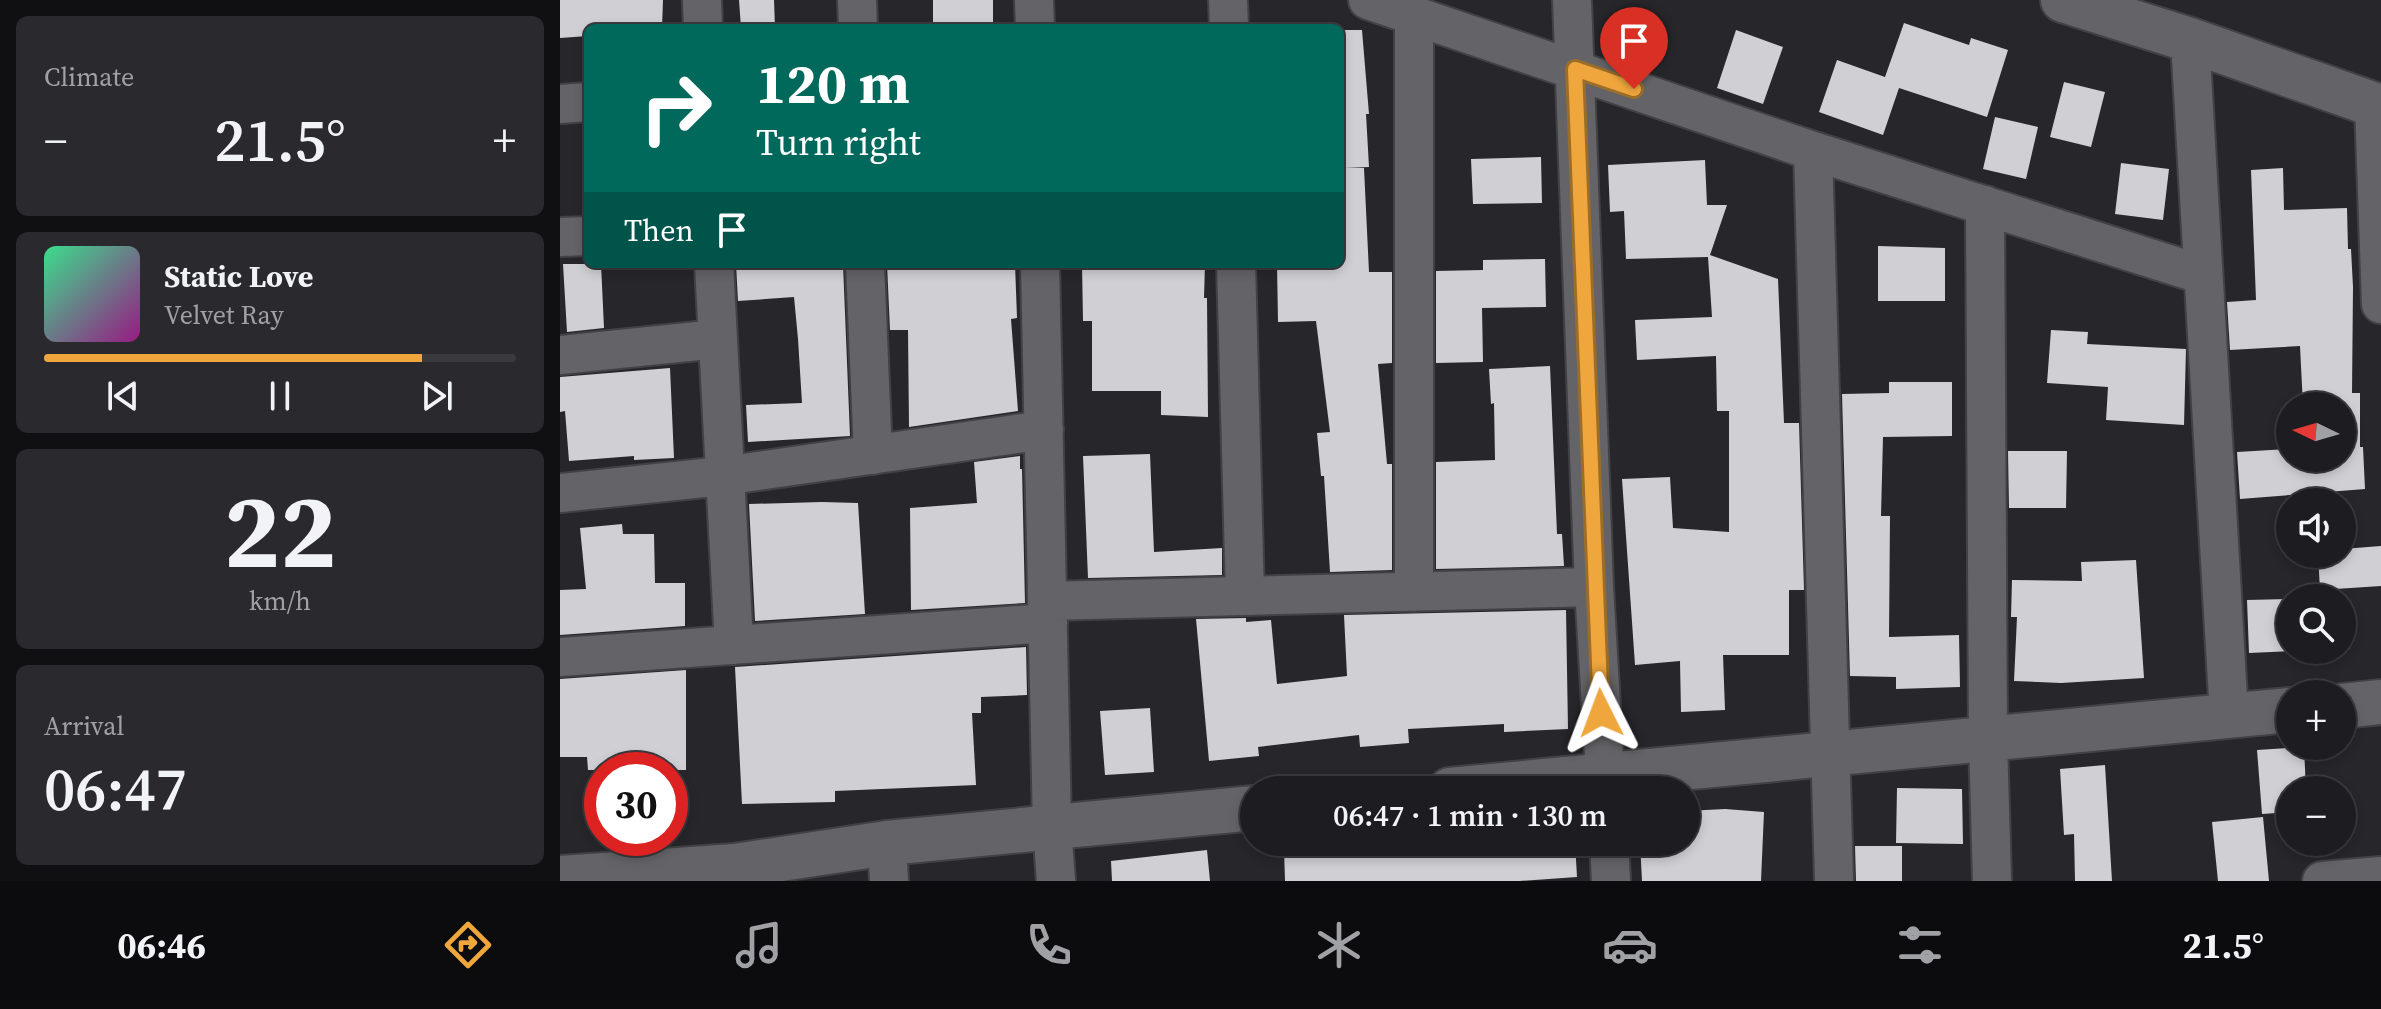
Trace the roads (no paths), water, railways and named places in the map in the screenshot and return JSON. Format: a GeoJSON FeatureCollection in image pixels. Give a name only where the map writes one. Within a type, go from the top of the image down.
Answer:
{"type":"FeatureCollection","features":[{"type":"Feature","properties":{"kind":"street"},"geometry":{"type":"LineString","coordinates":[[702,0],[703,24]]}},
{"type":"Feature","properties":{"kind":"street"},"geometry":{"type":"LineString","coordinates":[[857,0],[858,24]]}},
{"type":"Feature","properties":{"kind":"street"},"geometry":{"type":"LineString","coordinates":[[1034,0],[1035,24]]}},
{"type":"Feature","properties":{"kind":"street"},"geometry":{"type":"LineString","coordinates":[[1228,0],[1229,24]]}},
{"type":"Feature","properties":{"kind":"street"},"geometry":{"type":"LineString","coordinates":[[1368,0],[1813,151],[2203,275]]}},
{"type":"Feature","properties":{"kind":"street"},"geometry":{"type":"LineString","coordinates":[[1572,0],[1594,587],[1606,776]]}},
{"type":"Feature","properties":{"kind":"street"},"geometry":{"type":"LineString","coordinates":[[2063,0],[2190,40],[2377,106],[2381,304]]}},
{"type":"Feature","properties":{"kind":"street"},"geometry":{"type":"LineString","coordinates":[[1414,17],[1414,592]]}},
{"type":"Feature","properties":{"kind":"street"},"geometry":{"type":"LineString","coordinates":[[2190,40],[2229,716]]}},
{"type":"Feature","properties":{"kind":"street"},"geometry":{"type":"LineString","coordinates":[[560,104],[584,102]]}},
{"type":"Feature","properties":{"kind":"street"},"geometry":{"type":"LineString","coordinates":[[1813,151],[1834,881]]}},
{"type":"Feature","properties":{"kind":"street"},"geometry":{"type":"LineString","coordinates":[[1985,205],[1988,739],[1992,881]]}},
{"type":"Feature","properties":{"kind":"street"},"geometry":{"type":"LineString","coordinates":[[560,237],[584,236]]}},
{"type":"Feature","properties":{"kind":"street"},"geometry":{"type":"LineString","coordinates":[[714,268],[734,645]]}},
{"type":"Feature","properties":{"kind":"street"},"geometry":{"type":"LineString","coordinates":[[865,268],[873,455]]}},
{"type":"Feature","properties":{"kind":"street"},"geometry":{"type":"LineString","coordinates":[[1040,268],[1052,827],[1056,881]]}},
{"type":"Feature","properties":{"kind":"street"},"geometry":{"type":"LineString","coordinates":[[1236,268],[1245,596]]}},
{"type":"Feature","properties":{"kind":"street"},"geometry":{"type":"LineString","coordinates":[[560,355],[717,339]]}},
{"type":"Feature","properties":{"kind":"street"},"geometry":{"type":"LineString","coordinates":[[560,493],[723,476],[1044,430]]}},
{"type":"Feature","properties":{"kind":"street"},"geometry":{"type":"LineString","coordinates":[[560,657],[734,645],[1048,612],[1245,596],[1594,587]]}},
{"type":"Feature","properties":{"kind":"street"},"geometry":{"type":"LineString","coordinates":[[2356,705],[2381,702]]}},
{"type":"Feature","properties":{"kind":"street"},"geometry":{"type":"LineString","coordinates":[[1660,776],[1830,754],[2276,711]]}},
{"type":"Feature","properties":{"kind":"street"},"geometry":{"type":"LineString","coordinates":[[560,878],[736,873],[888,862],[1052,827],[1240,809]]}},
{"type":"Feature","properties":{"kind":"street"},"geometry":{"type":"LineString","coordinates":[[1610,856],[1611,881]]}},
{"type":"Feature","properties":{"kind":"street"},"geometry":{"type":"LineString","coordinates":[[2322,881],[2381,876]]}}]}
